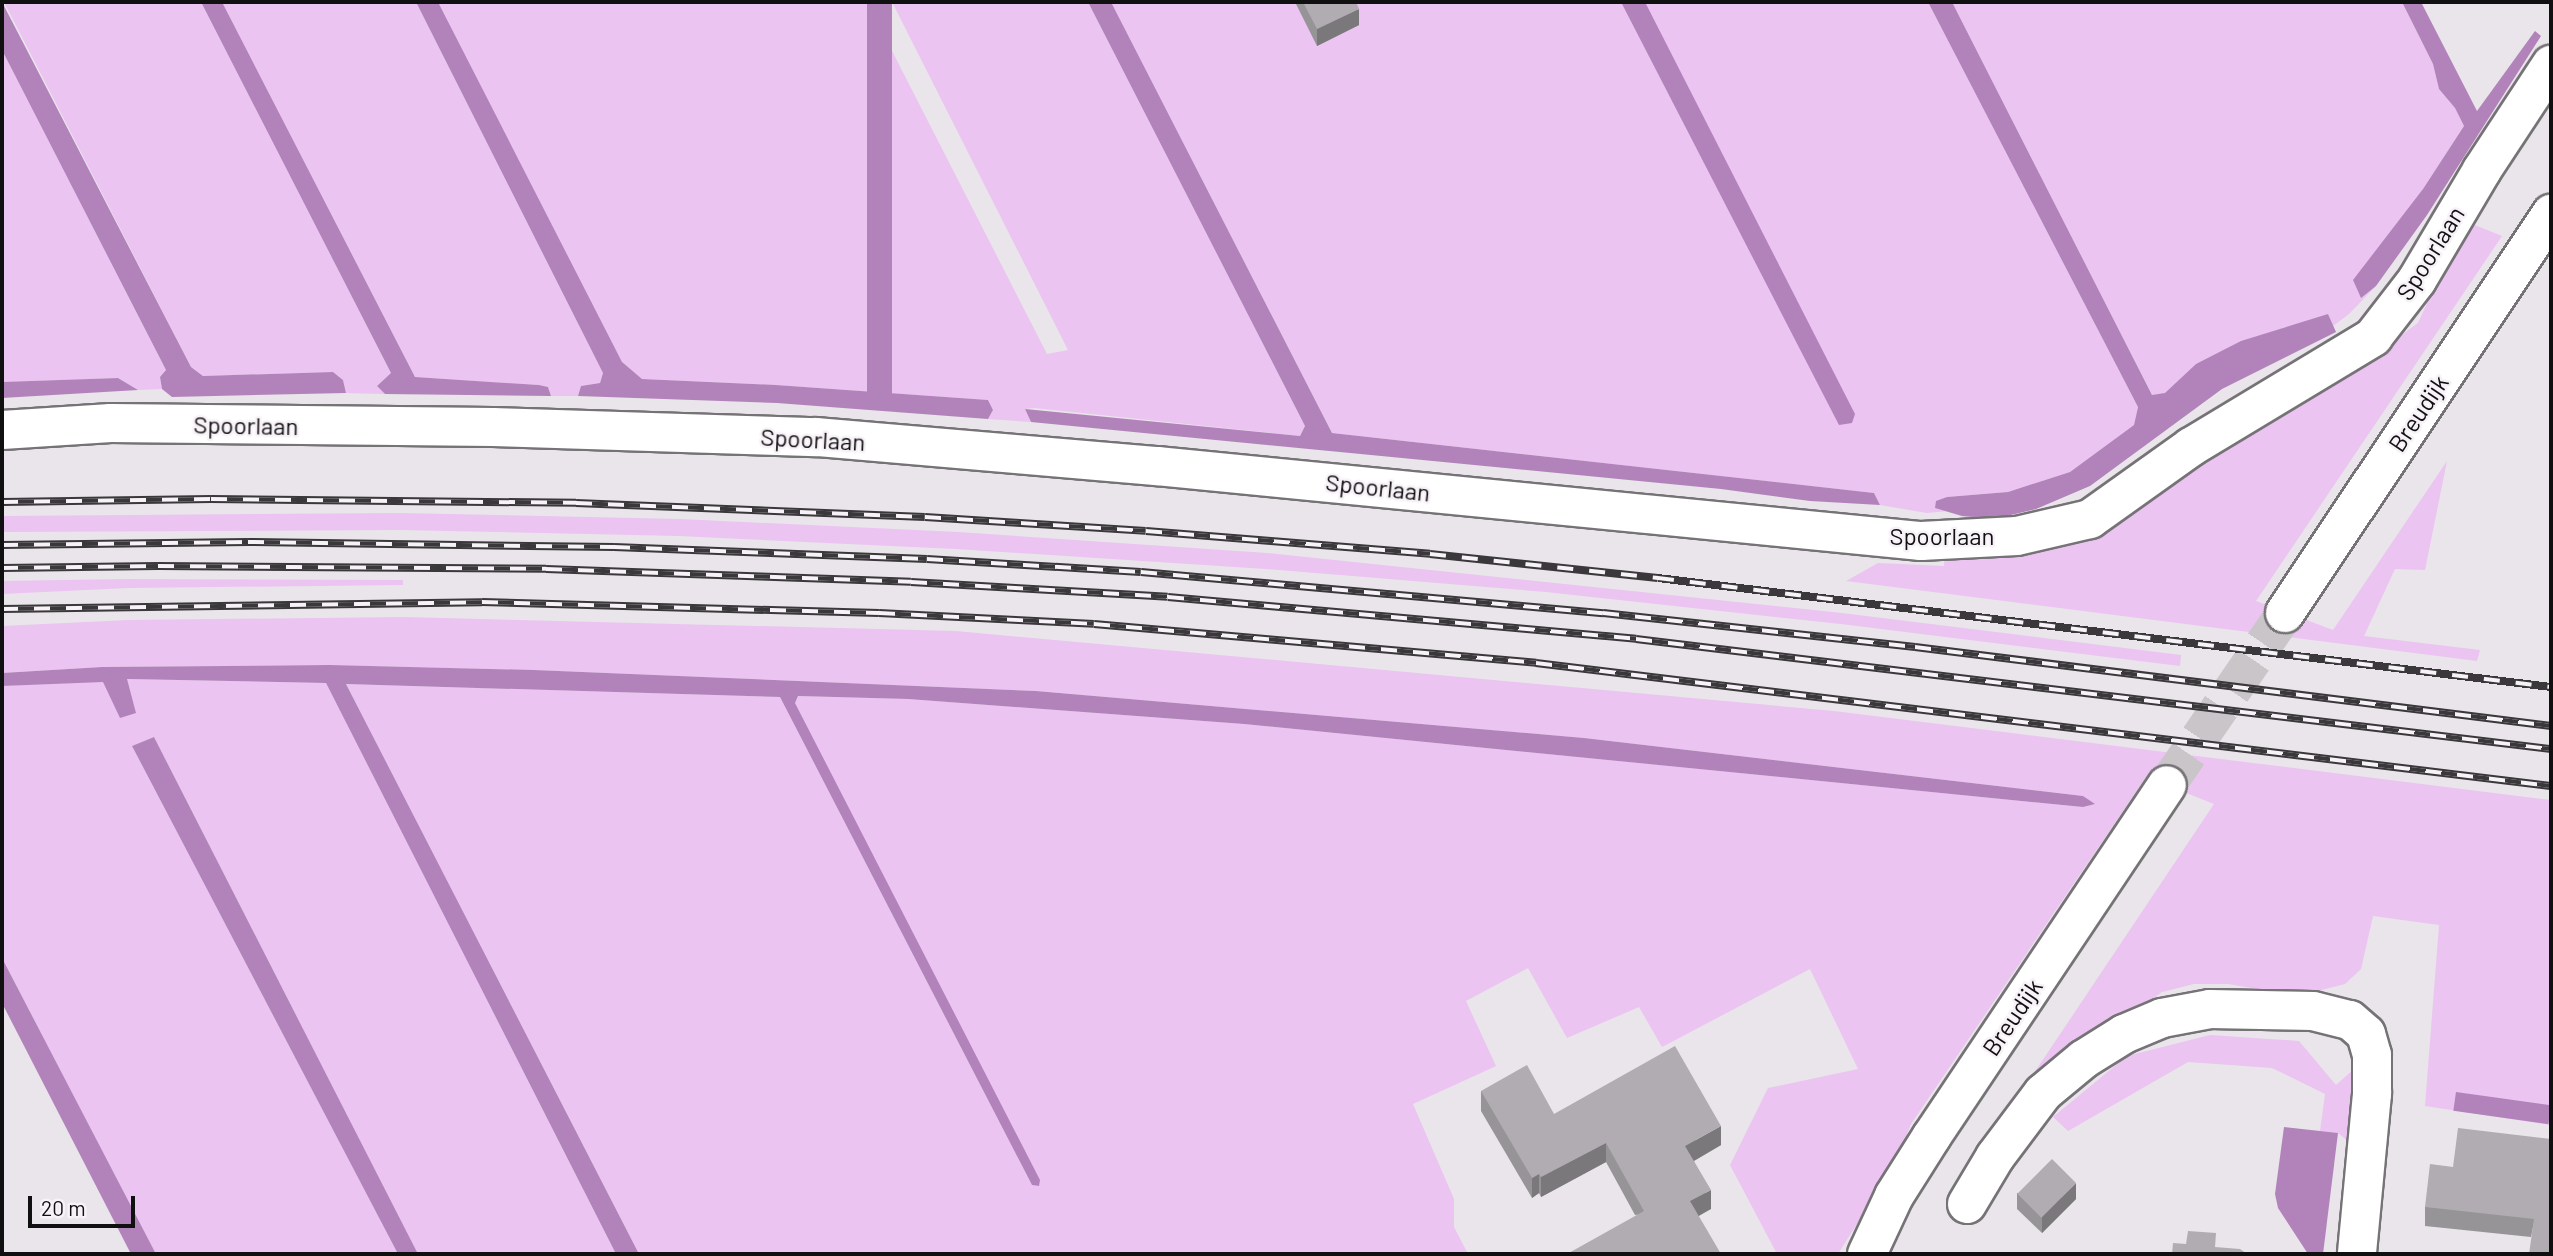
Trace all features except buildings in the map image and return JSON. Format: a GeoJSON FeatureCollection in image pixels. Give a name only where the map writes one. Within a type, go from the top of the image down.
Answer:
{"type":"FeatureCollection","features":[{"type":"Feature","properties":{"kind":"street","name":"Spoorlaan"},"geometry":{"type":"LineString","coordinates":[[2,430],[111,423],[493,428],[817,437],[1171,467],[1921,541],[2017,536],[2090,519],[2191,447],[2373,337],[2417,280],[2482,170],[2551,65]]}},
{"type":"Feature","properties":{"kind":"street","name":"Breudijk"},"geometry":{"type":"LineString","coordinates":[[2285,613],[2551,214]]}},
{"type":"Feature","properties":{"kind":"street","name":"Breudijk"},"geometry":{"type":"LineString","coordinates":[[1867,1254],[1894,1196],[1932,1136],[2167,785]]}},
{"type":"Feature","properties":{"kind":"street"},"geometry":{"type":"LineString","coordinates":[[1967,1204],[1995,1157],[2043,1093],[2084,1059],[2124,1034],[2162,1018],[2210,1009],[2313,1011],[2350,1020],[2366,1034],[2372,1055],[2372,1094],[2357,1254]]}},
{"type":"Feature","properties":{"kind":"shaded area"},"geometry":{"type":"Polygon","coordinates":[[[2,2],[191,367],[203,376],[333,372],[343,380],[346,393],[172,397],[162,389],[160,377],[166,370],[2,50],[2,2]]]}},
{"type":"Feature","properties":{"kind":"shaded area"},"geometry":{"type":"Polygon","coordinates":[[[4,2],[201,2],[391,373],[377,386],[385,394],[346,393],[343,380],[333,372],[203,376],[191,367],[4,2]]]}},
{"type":"Feature","properties":{"kind":"shaded area"},"geometry":{"type":"Polygon","coordinates":[[[201,2],[222,2],[415,377],[539,385],[548,387],[551,396],[385,394],[377,386],[391,373],[201,2]]]}},
{"type":"Feature","properties":{"kind":"shaded area"},"geometry":{"type":"Polygon","coordinates":[[[222,2],[416,2],[603,373],[600,383],[581,386],[578,396],[551,396],[548,387],[539,385],[415,377],[222,2]]]}},
{"type":"Feature","properties":{"kind":"shaded area"},"geometry":{"type":"Polygon","coordinates":[[[416,2],[438,2],[622,362],[642,379],[776,385],[988,400],[993,410],[988,419],[777,403],[578,396],[581,386],[600,383],[603,373],[416,2]]]}},
{"type":"Feature","properties":{"kind":"shaded area"},"geometry":{"type":"Polygon","coordinates":[[[438,2],[867,2],[1047,354],[1068,350],[892,2],[1088,2],[1305,426],[1300,436],[1034,408],[1025,409],[1031,422],[988,419],[993,410],[988,400],[776,385],[642,379],[622,363],[438,2]]]}},
{"type":"Feature","properties":{"kind":"shaded area"},"geometry":{"type":"Polygon","coordinates":[[[867,2],[892,2],[892,397],[867,397],[867,2]]]}},
{"type":"Feature","properties":{"kind":"shaded area"},"geometry":{"type":"Polygon","coordinates":[[[1088,2],[1111,2],[1332,433],[1874,493],[1880,505],[1810,501],[1721,489],[1031,422],[1025,409],[1300,436],[1305,426],[1088,2]]]}},
{"type":"Feature","properties":{"kind":"shaded area"},"geometry":{"type":"Polygon","coordinates":[[[1111,2],[1928,2],[2138,407],[2134,425],[2070,472],[2008,492],[1947,497],[1935,508],[1948,511],[1927,513],[1880,505],[1874,493],[1332,433],[1111,2]]]}},
{"type":"Feature","properties":{"kind":"shaded area"},"geometry":{"type":"Polygon","coordinates":[[[1621,2],[1645,2],[1855,414],[1852,423],[1839,425],[1621,2]]]}},
{"type":"Feature","properties":{"kind":"shaded area"},"geometry":{"type":"Polygon","coordinates":[[[1928,2],[1952,2],[2152,395],[2165,393],[2196,364],[2241,341],[2328,314],[2336,332],[2222,389],[2090,486],[2036,509],[1994,519],[1962,516],[1935,508],[1936,501],[1947,497],[2008,492],[2070,472],[2134,425],[2138,407],[1928,2]]]}},
{"type":"Feature","properties":{"kind":"shaded area"},"geometry":{"type":"Polygon","coordinates":[[[1952,2],[2402,2],[2433,64],[2439,89],[2455,108],[2464,126],[2423,189],[2361,297],[2376,286],[2349,314],[2333,326],[2328,314],[2196,364],[2165,394],[2152,395],[1952,2]]]}},
{"type":"Feature","properties":{"kind":"shaded area"},"geometry":{"type":"Polygon","coordinates":[[[2402,2],[2421,2],[2477,111],[2535,31],[2541,36],[2427,215],[2376,286],[2361,298],[2353,280],[2423,189],[2464,126],[2455,108],[2439,89],[2433,64],[2402,2]]]}},
{"type":"Feature","properties":{"kind":"shaded area"},"geometry":{"type":"Polygon","coordinates":[[[2,50],[166,370],[160,377],[162,389],[138,390],[118,378],[2,382],[2,50]]]}},
{"type":"Feature","properties":{"kind":"shaded area"},"geometry":{"type":"Polygon","coordinates":[[[2465,221],[2502,236],[2256,601],[2333,630],[2447,461],[2425,570],[2395,569],[2364,636],[2480,650],[2477,661],[1846,581],[1878,563],[1944,566],[1945,551],[2075,535],[2350,373],[2418,323],[2465,221]]]}},
{"type":"Feature","properties":{"kind":"shaded area"},"geometry":{"type":"Polygon","coordinates":[[[118,378],[138,390],[2,398],[2,382],[118,378]]]}},
{"type":"Feature","properties":{"kind":"shaded area"},"geometry":{"type":"Polygon","coordinates":[[[400,513],[680,519],[958,532],[1267,553],[1842,613],[2181,655],[2180,666],[1841,624],[1546,592],[1266,569],[956,549],[679,536],[401,530],[2,532],[2,516],[400,513]]]}},
{"type":"Feature","properties":{"kind":"shaded area"},"geometry":{"type":"Polygon","coordinates":[[[403,580],[403,585],[128,588],[2,594],[2,581],[403,580]]]}},
{"type":"Feature","properties":{"kind":"shaded area"},"geometry":{"type":"Polygon","coordinates":[[[403,617],[956,631],[1834,711],[2551,800],[2551,1125],[2425,1106],[2439,925],[2373,916],[2361,969],[2345,984],[2298,996],[2228,984],[2194,984],[2162,992],[2022,1091],[2214,804],[2146,777],[1911,1124],[1897,1160],[1838,1254],[1777,1254],[1730,1165],[1768,1088],[1858,1069],[1810,969],[1662,1047],[1639,1007],[1567,1038],[1528,968],[1466,1001],[1496,1066],[1413,1104],[1454,1199],[1454,1227],[1468,1254],[639,1254],[346,684],[780,697],[1032,1185],[1038,1186],[795,703],[798,696],[908,699],[1244,724],[2083,807],[2094,804],[2083,796],[1584,738],[1036,691],[534,670],[330,665],[102,667],[2,673],[2,626],[128,620],[403,617]]]}},
{"type":"Feature","properties":{"kind":"shaded area"},"geometry":{"type":"Polygon","coordinates":[[[330,665],[534,670],[1036,691],[1584,738],[2083,796],[2095,804],[2083,807],[1244,724],[908,699],[798,696],[795,703],[1040,1180],[1039,1186],[1032,1185],[780,697],[346,684],[639,1254],[616,1254],[326,683],[127,679],[136,713],[120,718],[103,682],[2,686],[2,673],[102,667],[330,665]]]}},
{"type":"Feature","properties":{"kind":"shaded area"},"geometry":{"type":"Polygon","coordinates":[[[126,679],[326,683],[616,1254],[418,1254],[154,737],[132,746],[398,1254],[156,1254],[2,958],[2,686],[126,679]]]}},
{"type":"Feature","properties":{"kind":"shaded area"},"geometry":{"type":"Polygon","coordinates":[[[154,737],[418,1254],[398,1254],[132,746],[154,737]]]}},
{"type":"Feature","properties":{"kind":"shaded area"},"geometry":{"type":"Polygon","coordinates":[[[2,958],[156,1254],[131,1254],[2,1003],[2,958]]]}},
{"type":"Feature","properties":{"kind":"shaded area"},"geometry":{"type":"Polygon","coordinates":[[[2210,1035],[2299,1041],[2336,1085],[2354,1069],[2353,1145],[2338,1133],[2320,1131],[2325,1094],[2272,1068],[2188,1062],[2068,1131],[2053,1117],[2127,1056],[2210,1035]]]}},
{"type":"Feature","properties":{"kind":"shaded area"},"geometry":{"type":"Polygon","coordinates":[[[2456,1092],[2551,1105],[2548,1124],[2453,1111],[2456,1092]]]}},
{"type":"Feature","properties":{"kind":"shaded area"},"geometry":{"type":"Polygon","coordinates":[[[2284,1127],[2338,1133],[2323,1254],[2308,1254],[2278,1208],[2275,1194],[2284,1127]]]}},
{"type":"Feature","properties":{"kind":"tunnel"},"geometry":{"type":"LineString","coordinates":[[2167,785],[2285,613]]}},
{"type":"Feature","properties":{"kind":"railway"},"geometry":{"type":"LineString","coordinates":[[2,502],[211,499],[576,503],[925,517],[1146,531],[1430,554],[1658,578],[2551,687]]}},
{"type":"Feature","properties":{"kind":"railway"},"geometry":{"type":"LineString","coordinates":[[2,545],[248,542],[614,547],[927,559],[1141,572],[1603,613],[1915,647],[2551,726]]}},
{"type":"Feature","properties":{"kind":"railway"},"geometry":{"type":"LineString","coordinates":[[2,568],[158,566],[546,569],[911,582],[1168,597],[1636,639],[2551,749]]}},
{"type":"Feature","properties":{"kind":"railway"},"geometry":{"type":"LineString","coordinates":[[2,609],[482,602],[879,613],[1094,624],[1536,663],[2551,786]]}}]}
